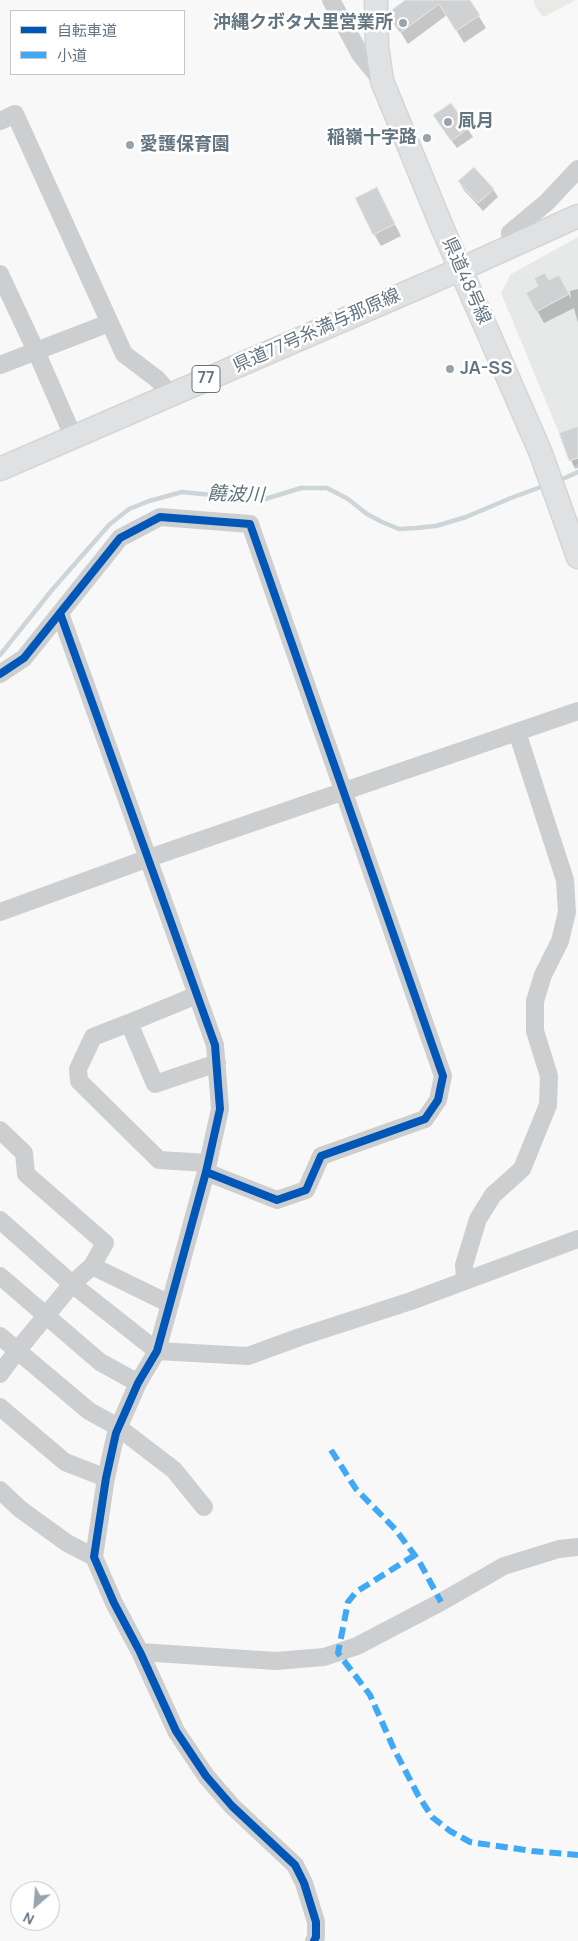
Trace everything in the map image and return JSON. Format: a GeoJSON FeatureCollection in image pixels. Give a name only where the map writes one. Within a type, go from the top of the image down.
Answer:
{"type":"FeatureCollection","features":[{"type":"Feature","properties":{"kind":"main road","name":"県道48号線"},"geometry":{"type":"LineString","coordinates":[[376,0],[377,38],[382,81],[540,451],[578,557]]}},
{"type":"Feature","properties":{"kind":"main road","name":"県道77号糸満与那原線"},"geometry":{"type":"LineString","coordinates":[[0,469],[461,269],[578,216]]}},
{"type":"Feature","properties":{"kind":"street"},"geometry":{"type":"LineString","coordinates":[[331,0],[360,54],[382,81]]}},
{"type":"Feature","properties":{"kind":"street"},"geometry":{"type":"LineString","coordinates":[[0,121],[15,114],[124,354],[157,379],[171,395]]}},
{"type":"Feature","properties":{"kind":"street"},"geometry":{"type":"LineString","coordinates":[[512,246],[510,233],[547,202],[578,169]]}},
{"type":"Feature","properties":{"kind":"street"},"geometry":{"type":"LineString","coordinates":[[1,278],[36,351],[73,436]]}},
{"type":"Feature","properties":{"kind":"street"},"geometry":{"type":"LineString","coordinates":[[0,365],[109,323]]}},
{"type":"Feature","properties":{"kind":"street"},"geometry":{"type":"LineString","coordinates":[[0,674],[24,658],[120,538],[160,517],[250,524],[443,1076],[438,1100],[425,1119],[321,1156],[306,1190],[277,1200],[207,1167],[159,1160],[80,1081],[78,1069],[93,1037],[197,995]]}},
{"type":"Feature","properties":{"kind":"street"},"geometry":{"type":"LineString","coordinates":[[60,613],[215,1044],[220,1109],[207,1167],[157,1351],[138,1383],[118,1427],[106,1478],[94,1558],[176,1731],[206,1776],[232,1806],[295,1865],[304,1884],[316,1922],[316,1937],[314,1941]]}},
{"type":"Feature","properties":{"kind":"street"},"geometry":{"type":"LineString","coordinates":[[0,912],[149,858],[578,710]]}},
{"type":"Feature","properties":{"kind":"street"},"geometry":{"type":"LineString","coordinates":[[465,1280],[464,1265],[478,1219],[493,1195],[522,1169],[548,1105],[549,1076],[535,1031],[535,1001],[543,975],[560,940],[567,912],[565,880],[517,732]]}},
{"type":"Feature","properties":{"kind":"street"},"geometry":{"type":"LineString","coordinates":[[129,1022],[155,1084],[217,1063]]}},
{"type":"Feature","properties":{"kind":"street"},"geometry":{"type":"LineString","coordinates":[[0,1130],[24,1153],[26,1174],[105,1243],[92,1266],[72,1284],[17,1350],[0,1374]]}},
{"type":"Feature","properties":{"kind":"street"},"geometry":{"type":"LineString","coordinates":[[0,1220],[72,1284],[157,1351],[248,1356],[411,1301],[578,1239]]}},
{"type":"Feature","properties":{"kind":"street"},"geometry":{"type":"LineString","coordinates":[[92,1266],[170,1304]]}},
{"type":"Feature","properties":{"kind":"street"},"geometry":{"type":"LineString","coordinates":[[0,1276],[100,1362],[138,1383]]}},
{"type":"Feature","properties":{"kind":"street"},"geometry":{"type":"LineString","coordinates":[[0,1336],[89,1411],[118,1427],[174,1470],[204,1507]]}},
{"type":"Feature","properties":{"kind":"street"},"geometry":{"type":"LineString","coordinates":[[0,1407],[65,1462],[106,1478]]}},
{"type":"Feature","properties":{"kind":"street"},"geometry":{"type":"LineString","coordinates":[[0,1490],[20,1508],[67,1543],[94,1558]]}},
{"type":"Feature","properties":{"kind":"street"},"geometry":{"type":"LineString","coordinates":[[140,1652],[276,1661],[324,1657],[357,1646],[441,1602],[504,1566],[559,1549],[578,1547]]}},
{"type":"Feature","properties":{"kind":"shaded area"},"geometry":{"type":"Polygon","coordinates":[[[534,0],[576,0],[543,17],[535,6],[534,0]]]}},
{"type":"Feature","properties":{"kind":"shaded area"},"geometry":{"type":"Polygon","coordinates":[[[578,237],[578,464],[573,467],[501,293],[511,274],[578,237]]]}},
{"type":"Feature","properties":{"kind":"building"},"geometry":{"type":"Polygon","coordinates":[[[405,0],[470,0],[480,15],[456,31],[439,4],[400,33],[390,18],[389,12],[405,0]]]}},
{"type":"Feature","properties":{"kind":"building"},"geometry":{"type":"Polygon","coordinates":[[[451,103],[469,128],[451,141],[433,115],[451,103]]]}},
{"type":"Feature","properties":{"kind":"building"},"geometry":{"type":"Polygon","coordinates":[[[474,167],[494,189],[478,203],[458,181],[474,167]]]}},
{"type":"Feature","properties":{"kind":"building"},"geometry":{"type":"Polygon","coordinates":[[[377,187],[395,224],[373,235],[355,198],[377,187]]]}},
{"type":"Feature","properties":{"kind":"building"},"geometry":{"type":"Polygon","coordinates":[[[545,273],[549,280],[559,275],[569,294],[536,312],[526,293],[538,286],[534,278],[545,273]]]}},
{"type":"Feature","properties":{"kind":"building"},"geometry":{"type":"Polygon","coordinates":[[[578,426],[578,458],[569,461],[559,433],[578,426]]]}},
{"type":"Feature","properties":{"kind":"waterway","name":"饒波川"},"geometry":{"type":"LineString","coordinates":[[558,481],[578,472]]}},
{"type":"Feature","properties":{"kind":"waterway","name":"饒波川"},"geometry":{"type":"LineString","coordinates":[[0,655],[52,590],[109,525],[129,509],[149,501],[182,492],[262,500],[301,488],[327,488],[348,499],[367,514],[399,529],[436,526],[466,517],[546,485]]}},
{"type":"Feature","properties":{"kind":"marked path"},"geometry":{"type":"LineString","coordinates":[[331,1450],[356,1489],[395,1529],[419,1561],[441,1602]]}},
{"type":"Feature","properties":{"kind":"marked path"},"geometry":{"type":"LineString","coordinates":[[415,1555],[356,1592],[348,1602],[338,1653],[370,1695],[394,1749],[432,1817],[450,1831],[470,1842],[532,1851],[578,1855]]}},
{"type":"Feature","properties":{"kind":"cycle path"},"geometry":{"type":"LineString","coordinates":[[0,674],[24,658],[120,538],[160,517],[250,524],[443,1076],[438,1100],[425,1119],[321,1156],[306,1190],[277,1200],[206,1172]]}},
{"type":"Feature","properties":{"kind":"cycle path"},"geometry":{"type":"LineString","coordinates":[[60,613],[215,1045],[220,1109],[206,1172],[157,1351],[138,1383],[116,1433],[106,1478],[94,1557],[114,1603],[140,1652],[176,1731],[206,1776],[232,1806],[295,1865],[304,1883],[316,1922],[316,1937],[314,1941]]}},
{"type":"Feature","properties":{"kind":"place","name":"沖縄クボタ大里営業所"},"geometry":{"type":"Point","coordinates":[403,23]}},
{"type":"Feature","properties":{"kind":"place","name":"凮月"},"geometry":{"type":"Point","coordinates":[448,122]}},
{"type":"Feature","properties":{"kind":"place","name":"稲嶺十字路"},"geometry":{"type":"Point","coordinates":[427,138]}},
{"type":"Feature","properties":{"kind":"place","name":"愛護保育園"},"geometry":{"type":"Point","coordinates":[130,145]}},
{"type":"Feature","properties":{"kind":"place","name":"JA-SS"},"geometry":{"type":"Point","coordinates":[450,369]}}]}
